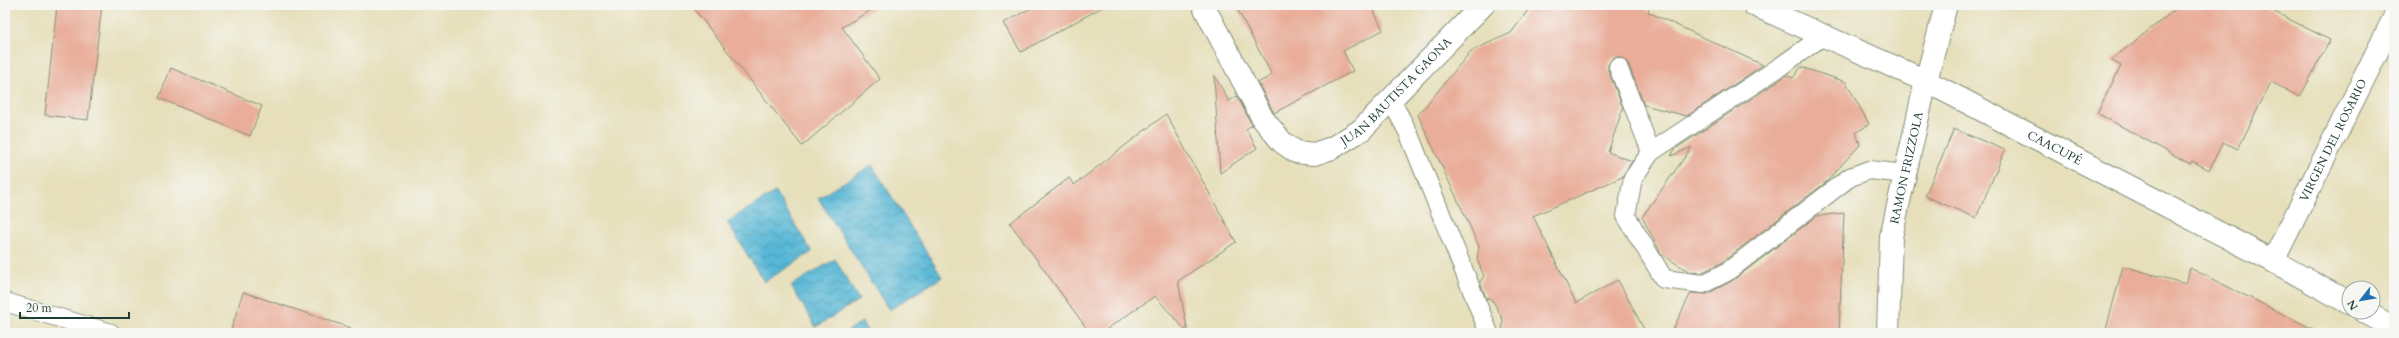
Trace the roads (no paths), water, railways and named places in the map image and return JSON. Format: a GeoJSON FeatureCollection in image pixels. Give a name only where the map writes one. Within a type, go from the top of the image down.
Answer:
{"type":"FeatureCollection","features":[{"type":"Feature","properties":{"kind":"street","name":"JUAN BAUTISTA GAONA"},"geometry":{"type":"LineString","coordinates":[[1203,5],[1263,119],[1282,142],[1296,152],[1314,154],[1332,148],[1361,130],[1483,5]]}},
{"type":"Feature","properties":{"kind":"street","name":"CAACUPÉ"},"geometry":{"type":"LineString","coordinates":[[1754,5],[1926,81],[2273,261],[2341,299]]}},
{"type":"Feature","properties":{"kind":"street","name":"RAMON FRIZZOLA"},"geometry":{"type":"LineString","coordinates":[[1888,333],[1891,237],[1926,81],[1946,5]]}},
{"type":"Feature","properties":{"kind":"street","name":"VIRGEN DEL ROSARIO"},"geometry":{"type":"LineString","coordinates":[[2273,261],[2394,18]]}},
{"type":"Feature","properties":{"kind":"street"},"geometry":{"type":"LineString","coordinates":[[2380,320],[2394,328]]}},
{"type":"Feature","properties":{"kind":"lane"},"geometry":{"type":"LineString","coordinates":[[1823,36],[1782,66],[1651,152],[1633,178],[1626,216],[1664,279],[1703,284],[1727,272],[1850,177],[1869,170],[1905,174]]}},
{"type":"Feature","properties":{"kind":"lane"},"geometry":{"type":"LineString","coordinates":[[1618,67],[1651,152]]}},
{"type":"Feature","properties":{"kind":"lane"},"geometry":{"type":"LineString","coordinates":[[1391,100],[1408,132],[1489,333]]}},
{"type":"Feature","properties":{"kind":"lane"},"geometry":{"type":"LineString","coordinates":[[5,302],[110,333]]}},
{"type":"Feature","properties":{"kind":"water"},"geometry":{"type":"Polygon","coordinates":[[[872,165],[942,277],[889,310],[818,198],[872,165]]]}},
{"type":"Feature","properties":{"kind":"water"},"geometry":{"type":"Polygon","coordinates":[[[775,192],[812,252],[764,282],[727,222],[775,192]]]}},
{"type":"Feature","properties":{"kind":"water"},"geometry":{"type":"Polygon","coordinates":[[[835,259],[859,300],[816,327],[791,286],[835,259]]]}},
{"type":"Feature","properties":{"kind":"water"},"geometry":{"type":"Polygon","coordinates":[[[862,322],[868,333],[844,333],[862,322]]]}}]}
